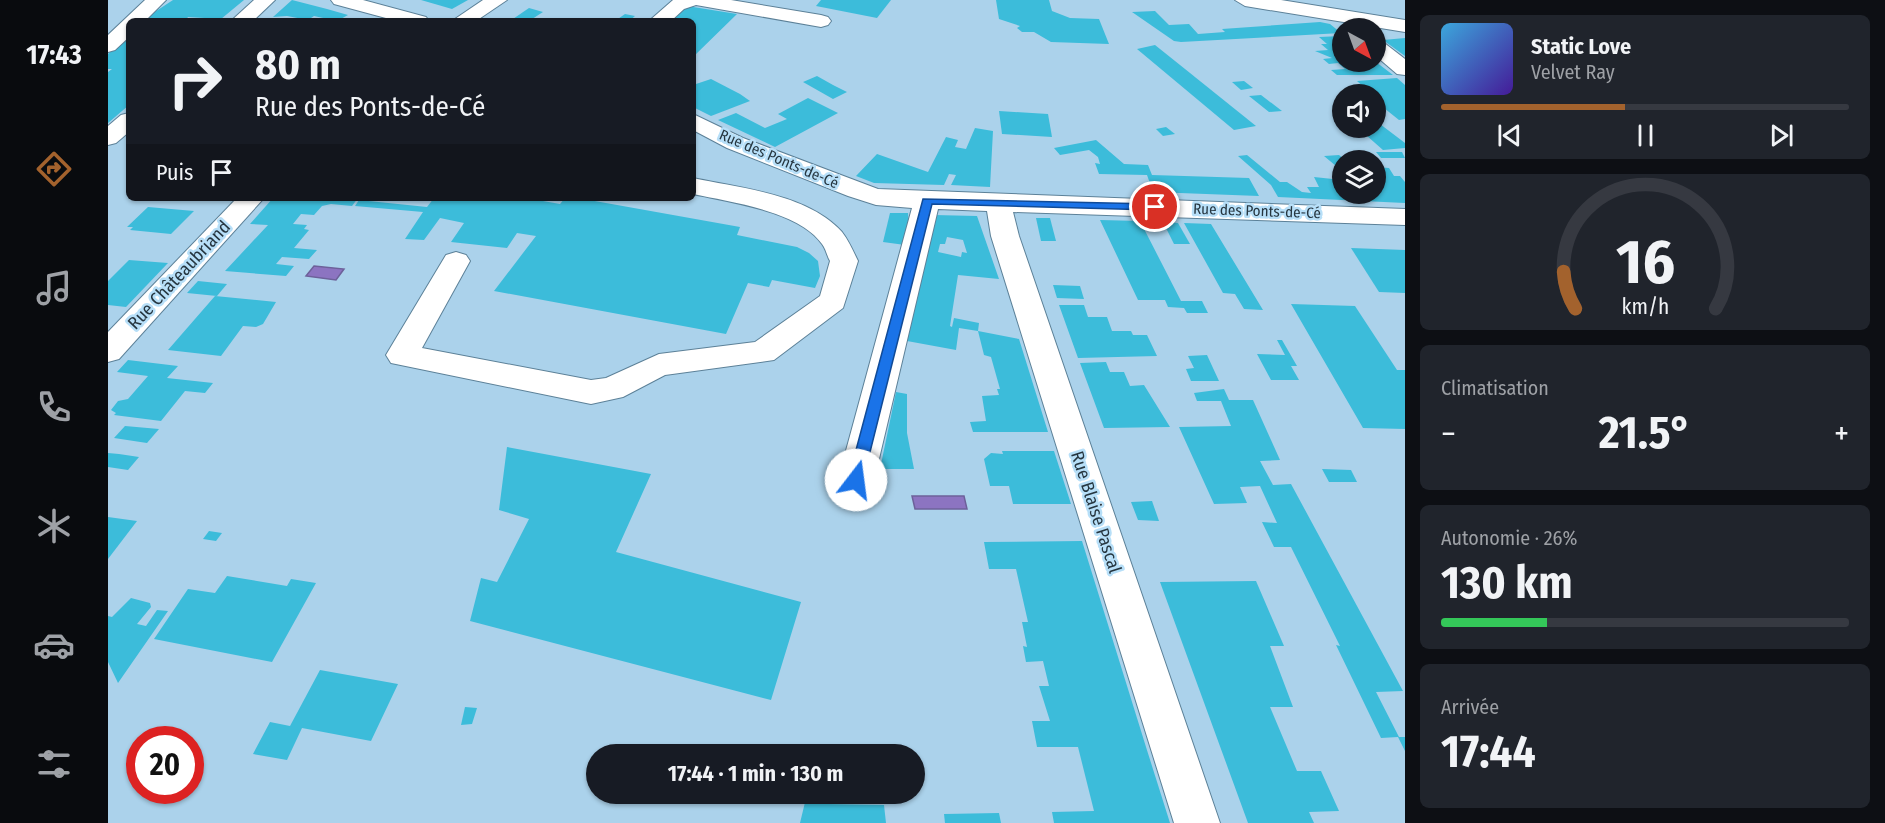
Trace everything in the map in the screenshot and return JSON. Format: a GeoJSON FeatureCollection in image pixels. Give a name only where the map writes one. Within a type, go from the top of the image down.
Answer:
{"type":"FeatureCollection","features":[{"type":"Feature","properties":{"kind":"street"},"geometry":{"type":"LineString","coordinates":[[137,18],[156,0]]}},
{"type":"Feature","properties":{"kind":"street"},"geometry":{"type":"LineString","coordinates":[[244,18],[265,0]]}},
{"type":"Feature","properties":{"kind":"street"},"geometry":{"type":"LineString","coordinates":[[341,0],[408,18]]}},
{"type":"Feature","properties":{"kind":"street"},"geometry":{"type":"LineString","coordinates":[[467,18],[497,0]]}},
{"type":"Feature","properties":{"kind":"street"},"geometry":{"type":"LineString","coordinates":[[662,18],[677,5],[696,0],[821,21]]}},
{"type":"Feature","properties":{"kind":"street"},"geometry":{"type":"LineString","coordinates":[[1245,0],[1332,18]]}},
{"type":"Feature","properties":{"kind":"street"},"geometry":{"type":"LineString","coordinates":[[1311,0],[1405,15]]}},
{"type":"Feature","properties":{"kind":"street"},"geometry":{"type":"LineString","coordinates":[[1386,25],[1405,26]]}},
{"type":"Feature","properties":{"kind":"street"},"geometry":{"type":"LineString","coordinates":[[108,46],[126,29]]}},
{"type":"Feature","properties":{"kind":"street"},"geometry":{"type":"LineString","coordinates":[[1386,54],[1405,69]]}},
{"type":"Feature","properties":{"kind":"street"},"geometry":{"type":"LineString","coordinates":[[108,138],[126,123]]}},
{"type":"Feature","properties":{"kind":"street","name":"Rue des Ponts-de-Cé"},"geometry":{"type":"LineString","coordinates":[[696,130],[876,197],[927,201],[998,201],[1253,219],[1405,217]]}},
{"type":"Feature","properties":{"kind":"street"},"geometry":{"type":"LineString","coordinates":[[456,261],[402,355],[591,392],[612,389],[659,365],[763,352],[833,302],[844,261],[831,237],[807,219],[752,199],[696,187]]}},
{"type":"Feature","properties":{"kind":"street","name":"Rue Châteaubriand"},"geometry":{"type":"LineString","coordinates":[[108,351],[248,201]]}},
{"type":"Feature","properties":{"kind":"street"},"geometry":{"type":"LineString","coordinates":[[856,480],[927,201]]}},
{"type":"Feature","properties":{"kind":"street","name":"Rue Blaise Pascal"},"geometry":{"type":"LineString","coordinates":[[998,201],[1009,247],[1197,823]]}},
{"type":"Feature","properties":{"kind":"shaded area"},"geometry":{"type":"Polygon","coordinates":[[[314,266],[344,269],[336,280],[306,276],[314,266]]]}},
{"type":"Feature","properties":{"kind":"shaded area"},"geometry":{"type":"Polygon","coordinates":[[[912,496],[964,496],[967,509],[915,509],[912,496]]]}},
{"type":"Feature","properties":{"kind":"building"},"geometry":{"type":"Polygon","coordinates":[[[173,0],[244,0],[222,18],[146,18],[173,0]]]}},
{"type":"Feature","properties":{"kind":"building"},"geometry":{"type":"Polygon","coordinates":[[[292,0],[348,15],[342,18],[273,17],[292,0]]]}},
{"type":"Feature","properties":{"kind":"building"},"geometry":{"type":"Polygon","coordinates":[[[421,0],[468,0],[452,9],[421,0]]]}},
{"type":"Feature","properties":{"kind":"building"},"geometry":{"type":"Polygon","coordinates":[[[821,0],[891,0],[877,18],[816,6],[821,0]]]}},
{"type":"Feature","properties":{"kind":"building"},"geometry":{"type":"Polygon","coordinates":[[[996,0],[1049,0],[1052,11],[1070,18],[1099,19],[1109,44],[1051,42],[1034,32],[1022,32],[1017,28],[1020,26],[999,19],[996,0]]]}},
{"type":"Feature","properties":{"kind":"building"},"geometry":{"type":"Polygon","coordinates":[[[687,6],[737,14],[696,54],[696,18],[673,18],[687,6]]]}},
{"type":"Feature","properties":{"kind":"building"},"geometry":{"type":"Polygon","coordinates":[[[529,8],[543,12],[534,18],[514,18],[529,8]]]}},
{"type":"Feature","properties":{"kind":"building"},"geometry":{"type":"Polygon","coordinates":[[[1155,11],[1169,25],[1189,24],[1198,34],[1225,32],[1222,29],[1320,22],[1332,26],[1332,34],[1181,42],[1174,41],[1132,12],[1155,11]]]}},
{"type":"Feature","properties":{"kind":"building"},"geometry":{"type":"Polygon","coordinates":[[[625,14],[635,16],[633,18],[619,18],[625,14]]]}},
{"type":"Feature","properties":{"kind":"building"},"geometry":{"type":"Polygon","coordinates":[[[126,36],[126,108],[108,123],[108,72],[112,69],[108,69],[108,54],[126,36]]]}},
{"type":"Feature","properties":{"kind":"building"},"geometry":{"type":"Polygon","coordinates":[[[1332,36],[1332,58],[1315,51],[1328,50],[1321,44],[1327,44],[1319,37],[1332,36]]]}},
{"type":"Feature","properties":{"kind":"building"},"geometry":{"type":"Polygon","coordinates":[[[1405,38],[1405,56],[1386,42],[1386,40],[1405,38]]]}},
{"type":"Feature","properties":{"kind":"building"},"geometry":{"type":"Polygon","coordinates":[[[1155,45],[1256,126],[1234,130],[1137,49],[1155,45]]]}},
{"type":"Feature","properties":{"kind":"building"},"geometry":{"type":"Polygon","coordinates":[[[1332,58],[1332,64],[1329,64],[1323,59],[1332,58]]]}},
{"type":"Feature","properties":{"kind":"building"},"geometry":{"type":"Polygon","coordinates":[[[1386,70],[1393,75],[1337,75],[1333,72],[1386,72],[1386,70]]]}},
{"type":"Feature","properties":{"kind":"building"},"geometry":{"type":"Polygon","coordinates":[[[817,76],[847,92],[833,99],[803,82],[817,76]]]}},
{"type":"Feature","properties":{"kind":"building"},"geometry":{"type":"Polygon","coordinates":[[[1397,78],[1405,85],[1405,119],[1399,120],[1386,110],[1386,84],[1360,84],[1357,81],[1397,78]]]}},
{"type":"Feature","properties":{"kind":"building"},"geometry":{"type":"Polygon","coordinates":[[[711,79],[750,101],[711,116],[696,108],[696,84],[711,79]]]}},
{"type":"Feature","properties":{"kind":"building"},"geometry":{"type":"Polygon","coordinates":[[[1244,81],[1253,88],[1241,90],[1232,82],[1244,81]]]}},
{"type":"Feature","properties":{"kind":"building"},"geometry":{"type":"Polygon","coordinates":[[[1261,95],[1282,111],[1269,112],[1249,96],[1261,95]]]}},
{"type":"Feature","properties":{"kind":"building"},"geometry":{"type":"Polygon","coordinates":[[[808,98],[838,113],[775,147],[718,120],[736,113],[765,128],[787,119],[778,114],[808,98]]]}},
{"type":"Feature","properties":{"kind":"building"},"geometry":{"type":"Polygon","coordinates":[[[999,111],[1048,114],[1052,137],[1002,134],[999,111]]]}},
{"type":"Feature","properties":{"kind":"building"},"geometry":{"type":"Polygon","coordinates":[[[1166,127],[1175,134],[1163,136],[1156,129],[1166,127]]]}},
{"type":"Feature","properties":{"kind":"building"},"geometry":{"type":"Polygon","coordinates":[[[975,128],[993,131],[990,187],[951,185],[956,175],[949,174],[944,185],[874,183],[856,176],[877,154],[928,172],[946,137],[958,140],[955,147],[966,149],[975,128]]]}},
{"type":"Feature","properties":{"kind":"building"},"geometry":{"type":"Polygon","coordinates":[[[1386,129],[1405,143],[1405,148],[1383,150],[1369,138],[1386,138],[1386,129]]]}},
{"type":"Feature","properties":{"kind":"building"},"geometry":{"type":"Polygon","coordinates":[[[1096,140],[1124,164],[1148,165],[1152,175],[1249,178],[1259,196],[1153,192],[1147,175],[1099,174],[1095,163],[1100,164],[1098,157],[1089,150],[1060,155],[1054,148],[1096,140]]]}},
{"type":"Feature","properties":{"kind":"building"},"geometry":{"type":"Polygon","coordinates":[[[1386,152],[1402,152],[1405,158],[1386,158],[1386,152]]]}},
{"type":"Feature","properties":{"kind":"building"},"geometry":{"type":"Polygon","coordinates":[[[1247,155],[1280,182],[1287,182],[1302,192],[1311,193],[1307,187],[1319,187],[1314,177],[1332,179],[1332,200],[1278,197],[1271,185],[1238,156],[1247,155]]]}},
{"type":"Feature","properties":{"kind":"building"},"geometry":{"type":"Polygon","coordinates":[[[1332,155],[1332,163],[1324,156],[1332,155]]]}},
{"type":"Feature","properties":{"kind":"building"},"geometry":{"type":"Polygon","coordinates":[[[1386,168],[1389,168],[1394,176],[1400,176],[1405,182],[1405,203],[1386,202],[1386,168]]]}},
{"type":"Feature","properties":{"kind":"building"},"geometry":{"type":"Polygon","coordinates":[[[270,201],[356,201],[352,206],[331,204],[322,206],[314,215],[301,214],[293,224],[307,225],[304,229],[309,230],[294,248],[317,250],[309,259],[282,257],[276,264],[294,266],[286,276],[225,271],[268,225],[250,224],[270,201]]]}},
{"type":"Feature","properties":{"kind":"building"},"geometry":{"type":"Polygon","coordinates":[[[358,201],[369,201],[427,207],[432,201],[543,201],[560,204],[562,201],[595,201],[740,227],[737,235],[797,247],[809,253],[818,261],[820,276],[815,288],[772,280],[769,287],[748,283],[726,334],[494,291],[536,236],[517,233],[507,248],[451,242],[464,223],[440,218],[424,240],[405,239],[423,212],[355,206],[358,201]]]}},
{"type":"Feature","properties":{"kind":"building"},"geometry":{"type":"Polygon","coordinates":[[[148,207],[194,211],[171,234],[130,230],[133,227],[127,227],[148,207]]]}},
{"type":"Feature","properties":{"kind":"building"},"geometry":{"type":"Polygon","coordinates":[[[890,213],[908,213],[909,226],[905,245],[883,242],[890,213]]]}},
{"type":"Feature","properties":{"kind":"building"},"geometry":{"type":"Polygon","coordinates":[[[934,215],[977,216],[999,279],[958,275],[950,326],[952,327],[954,318],[979,323],[978,331],[959,328],[956,350],[907,341],[934,215]],[[947,237],[945,244],[940,244],[938,252],[961,257],[962,252],[967,253],[963,240],[947,237]]]}},
{"type":"Feature","properties":{"kind":"building"},"geometry":{"type":"Polygon","coordinates":[[[1036,218],[1050,218],[1056,241],[1041,241],[1036,218]]]}},
{"type":"Feature","properties":{"kind":"building"},"geometry":{"type":"Polygon","coordinates":[[[1100,220],[1140,221],[1181,301],[1202,301],[1208,313],[1187,313],[1184,308],[1168,307],[1165,300],[1138,300],[1100,220]]]}},
{"type":"Feature","properties":{"kind":"building"},"geometry":{"type":"Polygon","coordinates":[[[1163,222],[1178,223],[1190,244],[1174,244],[1163,222]]]}},
{"type":"Feature","properties":{"kind":"building"},"geometry":{"type":"Polygon","coordinates":[[[1184,223],[1211,224],[1263,310],[1244,309],[1235,294],[1223,293],[1184,223]]]}},
{"type":"Feature","properties":{"kind":"building"},"geometry":{"type":"Polygon","coordinates":[[[1351,248],[1405,250],[1405,293],[1379,292],[1351,248]]]}},
{"type":"Feature","properties":{"kind":"building"},"geometry":{"type":"Polygon","coordinates":[[[129,260],[168,263],[126,307],[108,305],[108,281],[129,260]]]}},
{"type":"Feature","properties":{"kind":"building"},"geometry":{"type":"Polygon","coordinates":[[[198,281],[227,284],[217,296],[187,293],[198,281]]]}},
{"type":"Feature","properties":{"kind":"building"},"geometry":{"type":"Polygon","coordinates":[[[1053,285],[1080,286],[1084,299],[1057,298],[1053,285]]]}},
{"type":"Feature","properties":{"kind":"building"},"geometry":{"type":"Polygon","coordinates":[[[215,296],[276,302],[263,324],[256,327],[243,326],[221,356],[168,350],[215,296]]]}},
{"type":"Feature","properties":{"kind":"building"},"geometry":{"type":"Polygon","coordinates":[[[1291,304],[1355,306],[1397,370],[1405,370],[1405,429],[1363,428],[1291,304]]]}},
{"type":"Feature","properties":{"kind":"building"},"geometry":{"type":"Polygon","coordinates":[[[1059,305],[1084,305],[1088,317],[1107,317],[1112,331],[1131,331],[1133,335],[1147,335],[1157,356],[1078,358],[1059,305]]]}},
{"type":"Feature","properties":{"kind":"building"},"geometry":{"type":"Polygon","coordinates":[[[978,331],[1019,339],[1048,432],[973,432],[970,422],[986,421],[982,396],[999,395],[997,389],[1000,389],[991,357],[984,355],[978,331]]]}},
{"type":"Feature","properties":{"kind":"building"},"geometry":{"type":"Polygon","coordinates":[[[1277,340],[1282,340],[1297,366],[1291,366],[1299,380],[1271,380],[1257,354],[1285,355],[1277,340]]]}},
{"type":"Feature","properties":{"kind":"building"},"geometry":{"type":"Polygon","coordinates":[[[1207,355],[1219,381],[1191,381],[1186,369],[1194,368],[1188,356],[1207,355]]]}},
{"type":"Feature","properties":{"kind":"building"},"geometry":{"type":"Polygon","coordinates":[[[128,360],[178,366],[167,378],[213,383],[205,393],[185,391],[161,421],[114,415],[116,413],[111,410],[118,401],[128,399],[148,376],[117,372],[128,360]]]}},
{"type":"Feature","properties":{"kind":"building"},"geometry":{"type":"Polygon","coordinates":[[[1106,362],[1110,372],[1124,372],[1130,386],[1144,385],[1170,427],[1104,428],[1080,363],[1106,362]]]}},
{"type":"Feature","properties":{"kind":"building"},"geometry":{"type":"Polygon","coordinates":[[[1224,389],[1229,400],[1253,400],[1280,460],[1260,461],[1273,485],[1291,484],[1403,691],[1376,692],[1399,737],[1405,737],[1405,751],[1398,737],[1381,738],[1336,645],[1340,646],[1291,547],[1274,547],[1262,522],[1277,523],[1260,486],[1240,487],[1247,503],[1214,504],[1179,427],[1231,426],[1221,401],[1197,401],[1194,393],[1224,389]]]}},
{"type":"Feature","properties":{"kind":"building"},"geometry":{"type":"Polygon","coordinates":[[[896,392],[907,394],[907,433],[914,469],[880,469],[896,392]]]}},
{"type":"Feature","properties":{"kind":"building"},"geometry":{"type":"Polygon","coordinates":[[[125,426],[159,429],[147,443],[114,438],[125,426]]]}},
{"type":"Feature","properties":{"kind":"building"},"geometry":{"type":"Polygon","coordinates":[[[507,447],[651,474],[616,552],[801,602],[771,700],[470,621],[481,578],[497,582],[529,519],[499,510],[507,447]]]}},
{"type":"Feature","properties":{"kind":"building"},"geometry":{"type":"Polygon","coordinates":[[[1002,451],[1054,451],[1071,504],[1013,504],[1009,486],[990,486],[984,459],[991,453],[1003,454],[1002,451]]]}},
{"type":"Feature","properties":{"kind":"building"},"geometry":{"type":"Polygon","coordinates":[[[108,453],[139,457],[128,470],[108,467],[108,453]]]}},
{"type":"Feature","properties":{"kind":"building"},"geometry":{"type":"Polygon","coordinates":[[[1322,469],[1351,470],[1357,482],[1329,482],[1322,469]]]}},
{"type":"Feature","properties":{"kind":"building"},"geometry":{"type":"Polygon","coordinates":[[[1152,501],[1159,521],[1138,520],[1131,502],[1152,501]]]}},
{"type":"Feature","properties":{"kind":"building"},"geometry":{"type":"Polygon","coordinates":[[[108,517],[137,521],[108,559],[108,517]]]}},
{"type":"Feature","properties":{"kind":"building"},"geometry":{"type":"Polygon","coordinates":[[[209,531],[222,533],[216,541],[203,539],[209,531]]]}},
{"type":"Feature","properties":{"kind":"building"},"geometry":{"type":"Polygon","coordinates":[[[1082,541],[1170,823],[1054,823],[1052,812],[1094,811],[1078,747],[1037,747],[1032,721],[1050,721],[1039,686],[1049,686],[1043,661],[1026,662],[1023,646],[1027,647],[1022,622],[1028,622],[1016,569],[989,569],[984,542],[1082,541]]]}},
{"type":"Feature","properties":{"kind":"building"},"geometry":{"type":"Polygon","coordinates":[[[227,576],[287,586],[291,579],[316,583],[272,662],[154,639],[188,589],[215,593],[227,576]]]}},
{"type":"Feature","properties":{"kind":"building"},"geometry":{"type":"Polygon","coordinates":[[[1256,581],[1284,646],[1270,646],[1293,707],[1270,707],[1297,771],[1321,771],[1339,811],[1309,812],[1314,823],[1248,823],[1160,582],[1256,581]]]}},
{"type":"Feature","properties":{"kind":"building"},"geometry":{"type":"Polygon","coordinates":[[[131,598],[150,603],[151,607],[137,624],[146,626],[157,610],[168,611],[118,683],[108,662],[108,616],[112,617],[131,598]]]}},
{"type":"Feature","properties":{"kind":"building"},"geometry":{"type":"Polygon","coordinates":[[[320,670],[398,684],[371,741],[302,728],[287,760],[253,754],[270,722],[290,726],[320,670]]]}},
{"type":"Feature","properties":{"kind":"building"},"geometry":{"type":"Polygon","coordinates":[[[465,707],[477,708],[472,724],[461,725],[465,707]]]}},
{"type":"Feature","properties":{"kind":"building"},"geometry":{"type":"Polygon","coordinates":[[[805,804],[828,804],[884,805],[886,823],[800,823],[805,804]]]}},
{"type":"Feature","properties":{"kind":"building"},"geometry":{"type":"Polygon","coordinates":[[[999,813],[1001,823],[945,823],[944,814],[999,813]]]}},
{"type":"Feature","properties":{"kind":"route"},"geometry":{"type":"LineString","coordinates":[[856,480],[927,201],[998,201],[1155,207]]}}]}
